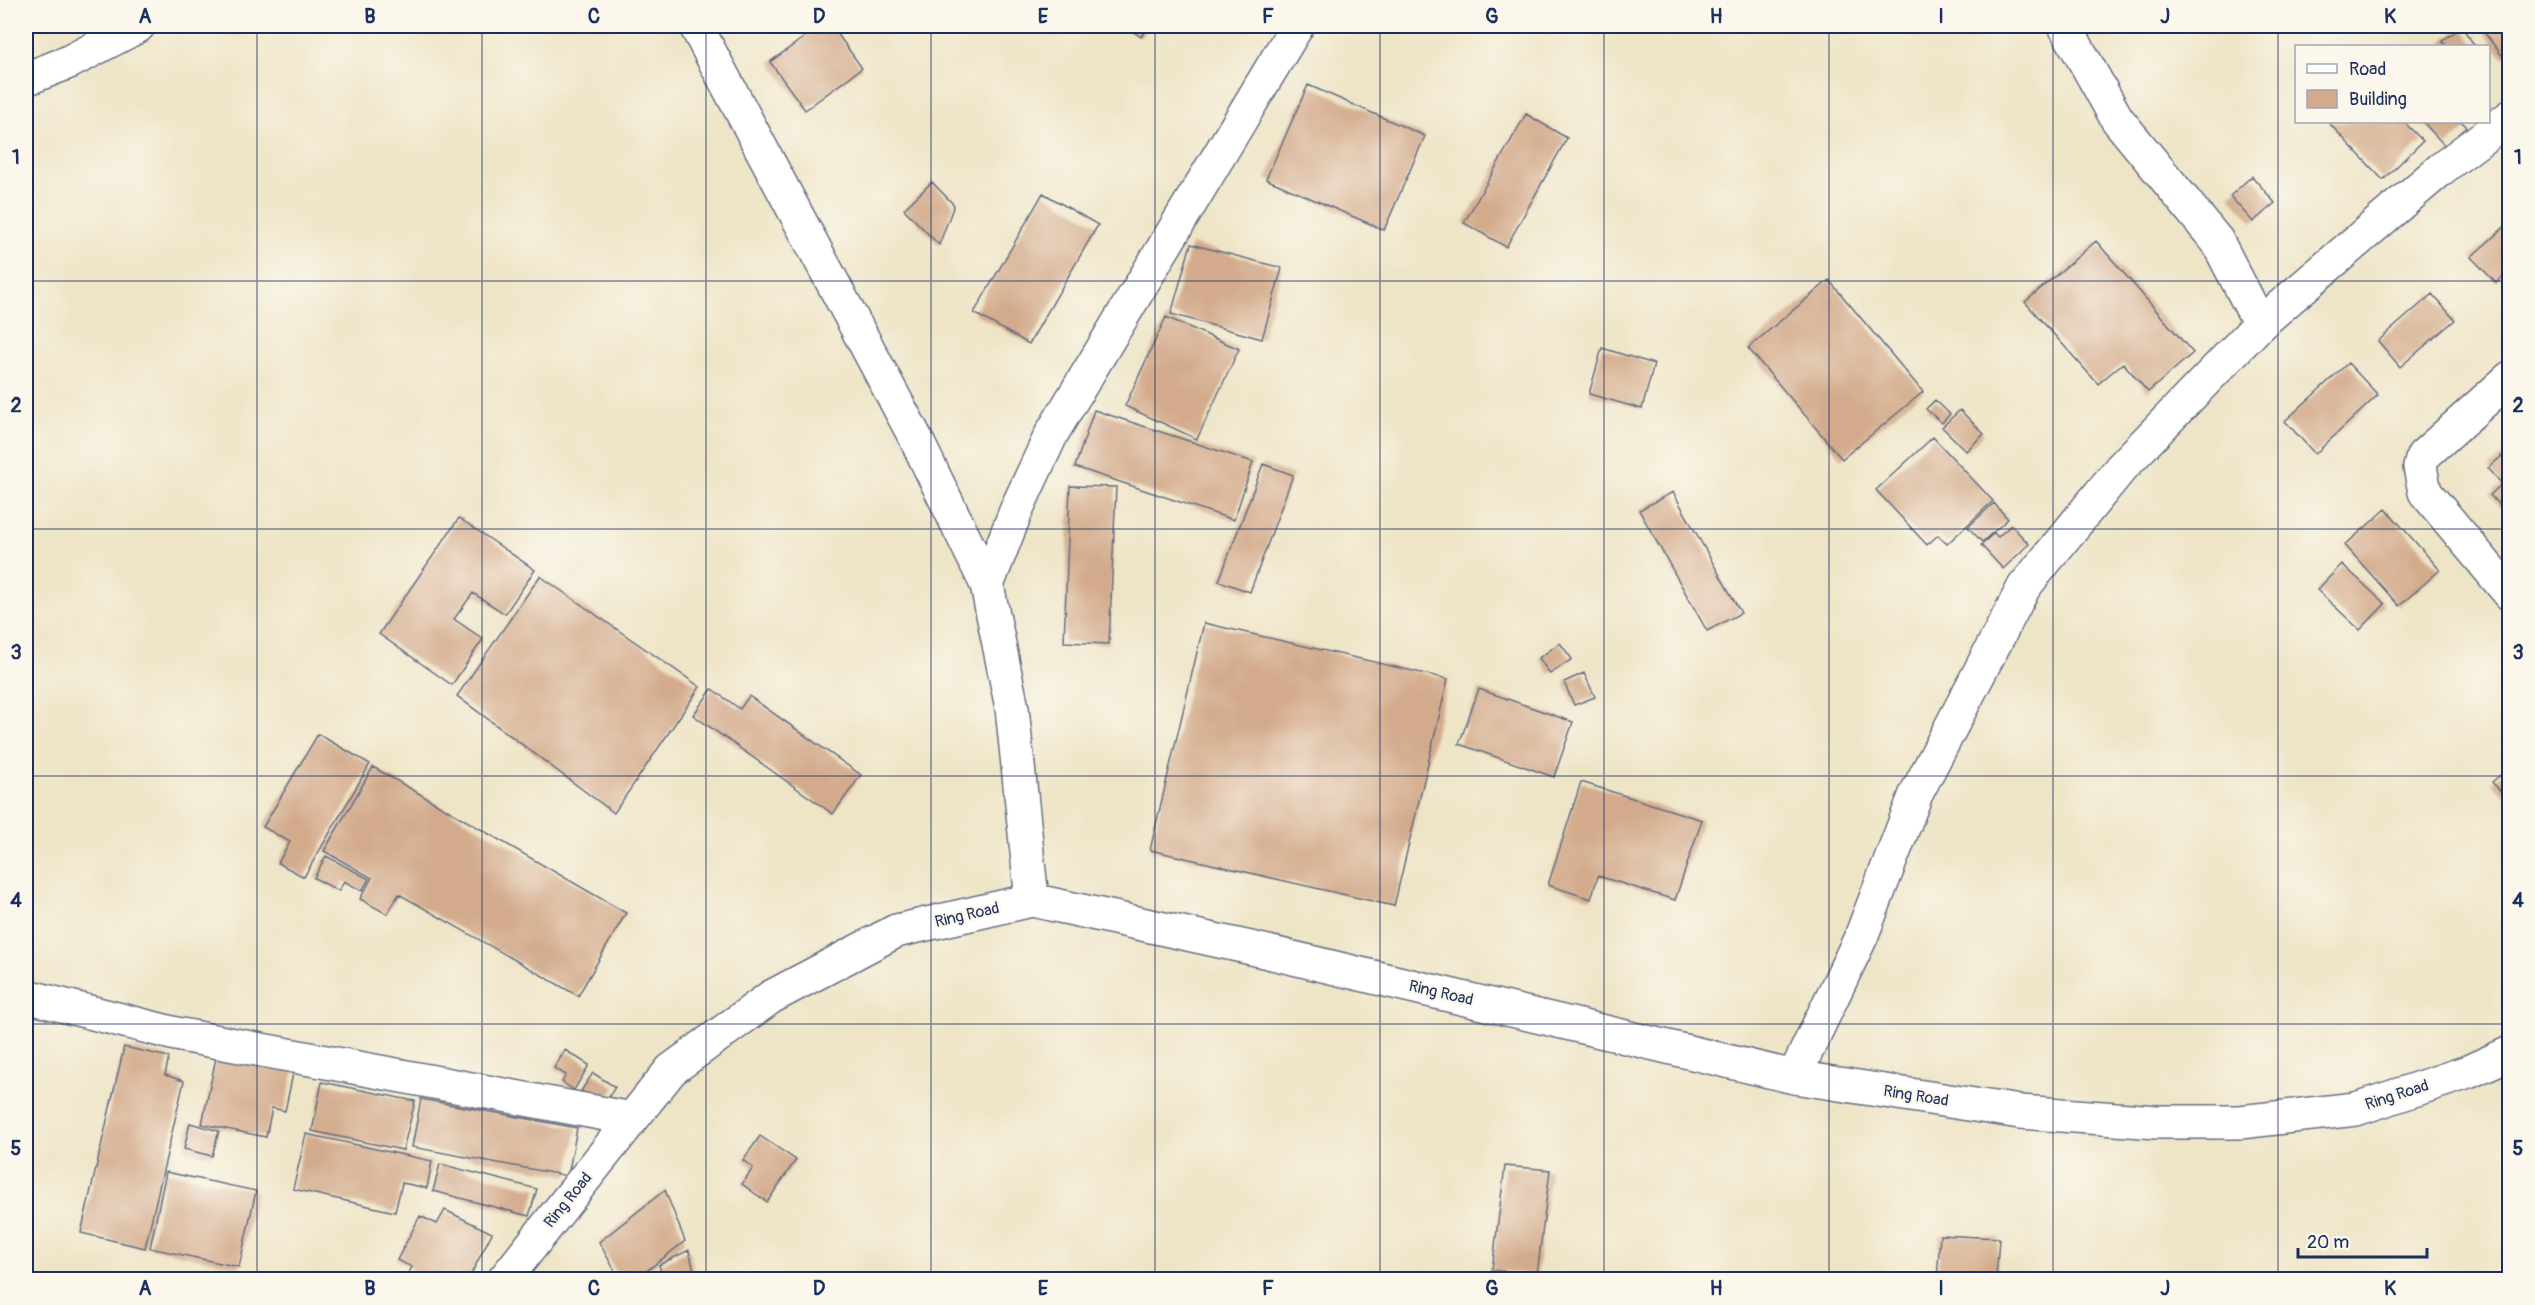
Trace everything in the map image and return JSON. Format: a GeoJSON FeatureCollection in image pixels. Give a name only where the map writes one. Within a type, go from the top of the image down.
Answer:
{"type":"FeatureCollection","features":[{"type":"Feature","properties":{"kind":"street"},"geometry":{"type":"LineString","coordinates":[[26,79],[69,62],[138,26]]}},
{"type":"Feature","properties":{"kind":"street"},"geometry":{"type":"LineString","coordinates":[[696,26],[915,437],[987,585],[1012,708],[1032,900]]}},
{"type":"Feature","properties":{"kind":"street"},"geometry":{"type":"LineString","coordinates":[[987,585],[1018,506],[1052,433],[1297,26]]}},
{"type":"Feature","properties":{"kind":"street"},"geometry":{"type":"LineString","coordinates":[[2065,26],[2117,119],[2217,241],[2260,324]]}},
{"type":"Feature","properties":{"kind":"street"},"geometry":{"type":"LineString","coordinates":[[1794,1077],[1862,937],[1916,794],[2024,587],[2121,468],[2260,324],[2441,169],[2510,117]]}},
{"type":"Feature","properties":{"kind":"street"},"geometry":{"type":"LineString","coordinates":[[2510,378],[2423,456],[2420,467],[2425,492],[2510,594]]}},
{"type":"Feature","properties":{"kind":"street","name":"Ring Road"},"geometry":{"type":"LineString","coordinates":[[504,1280],[671,1070],[771,997],[896,931],[1032,900],[1251,948],[1794,1077],[2020,1112],[2157,1122],[2240,1122],[2356,1109],[2468,1072],[2510,1053]]}},
{"type":"Feature","properties":{"kind":"street"},"geometry":{"type":"LineString","coordinates":[[26,996],[176,1034],[632,1119]]}},
{"type":"Feature","properties":{"kind":"building"},"geometry":{"type":"Polygon","coordinates":[[[820,26],[832,26],[862,68],[805,110],[770,62],[820,26]]]}},
{"type":"Feature","properties":{"kind":"building"},"geometry":{"type":"Polygon","coordinates":[[[1124,26],[1148,26],[1141,37],[1124,26]]]}},
{"type":"Feature","properties":{"kind":"building"},"geometry":{"type":"Polygon","coordinates":[[[2479,26],[2510,26],[2510,54],[2504,58],[2479,26]]]}},
{"type":"Feature","properties":{"kind":"building"},"geometry":{"type":"Polygon","coordinates":[[[2462,27],[2474,45],[2445,45],[2442,41],[2462,27]]]}},
{"type":"Feature","properties":{"kind":"building"},"geometry":{"type":"Polygon","coordinates":[[[1308,85],[1425,136],[1384,230],[1266,179],[1308,85]]]}},
{"type":"Feature","properties":{"kind":"building"},"geometry":{"type":"Polygon","coordinates":[[[1526,114],[1567,138],[1506,247],[1464,223],[1526,114]]]}},
{"type":"Feature","properties":{"kind":"building"},"geometry":{"type":"Polygon","coordinates":[[[2329,123],[2405,123],[2423,141],[2383,180],[2329,123]]]}},
{"type":"Feature","properties":{"kind":"building"},"geometry":{"type":"Polygon","coordinates":[[[2424,123],[2463,123],[2467,127],[2446,147],[2424,123]]]}},
{"type":"Feature","properties":{"kind":"building"},"geometry":{"type":"Polygon","coordinates":[[[2252,176],[2275,203],[2253,222],[2230,196],[2252,176]]]}},
{"type":"Feature","properties":{"kind":"building"},"geometry":{"type":"Polygon","coordinates":[[[932,182],[954,205],[939,245],[904,209],[932,182]]]}},
{"type":"Feature","properties":{"kind":"building"},"geometry":{"type":"Polygon","coordinates":[[[1043,193],[1098,225],[1029,344],[974,313],[1043,193]]]}},
{"type":"Feature","properties":{"kind":"building"},"geometry":{"type":"Polygon","coordinates":[[[2510,222],[2510,271],[2496,283],[2471,257],[2510,222]]]}},
{"type":"Feature","properties":{"kind":"building"},"geometry":{"type":"Polygon","coordinates":[[[2096,241],[2193,353],[2148,392],[2123,363],[2098,384],[2025,302],[2096,241]]]}},
{"type":"Feature","properties":{"kind":"building"},"geometry":{"type":"Polygon","coordinates":[[[1191,244],[1282,268],[1262,339],[1171,314],[1191,244]]]}},
{"type":"Feature","properties":{"kind":"building"},"geometry":{"type":"Polygon","coordinates":[[[1829,280],[1923,392],[1842,459],[1748,348],[1829,280]]]}},
{"type":"Feature","properties":{"kind":"building"},"geometry":{"type":"Polygon","coordinates":[[[2432,294],[2455,320],[2400,367],[2378,341],[2432,294]]]}},
{"type":"Feature","properties":{"kind":"building"},"geometry":{"type":"Polygon","coordinates":[[[1166,317],[1239,349],[1197,439],[1125,406],[1166,317]]]}},
{"type":"Feature","properties":{"kind":"building"},"geometry":{"type":"Polygon","coordinates":[[[1602,348],[1654,364],[1642,409],[1589,394],[1602,348]]]}},
{"type":"Feature","properties":{"kind":"building"},"geometry":{"type":"Polygon","coordinates":[[[2348,363],[2378,395],[2315,454],[2285,421],[2348,363]]]}},
{"type":"Feature","properties":{"kind":"building"},"geometry":{"type":"Polygon","coordinates":[[[1935,400],[1950,414],[1942,423],[1926,409],[1935,400]]]}},
{"type":"Feature","properties":{"kind":"building"},"geometry":{"type":"Polygon","coordinates":[[[1094,410],[1253,462],[1234,520],[1075,467],[1094,410]]]}},
{"type":"Feature","properties":{"kind":"building"},"geometry":{"type":"Polygon","coordinates":[[[1960,410],[1984,434],[1966,451],[1942,427],[1960,410]]]}},
{"type":"Feature","properties":{"kind":"building"},"geometry":{"type":"Polygon","coordinates":[[[1933,437],[1993,501],[1947,544],[1938,535],[1927,545],[1876,490],[1933,437]]]}},
{"type":"Feature","properties":{"kind":"building"},"geometry":{"type":"Polygon","coordinates":[[[2510,449],[2510,517],[2490,495],[2502,484],[2488,468],[2510,449]]]}},
{"type":"Feature","properties":{"kind":"building"},"geometry":{"type":"Polygon","coordinates":[[[1263,464],[1293,475],[1250,592],[1219,581],[1263,464]]]}},
{"type":"Feature","properties":{"kind":"building"},"geometry":{"type":"Polygon","coordinates":[[[1070,486],[1116,487],[1109,644],[1064,642],[1070,486]]]}},
{"type":"Feature","properties":{"kind":"building"},"geometry":{"type":"Polygon","coordinates":[[[1673,492],[1741,613],[1707,631],[1639,510],[1673,492]]]}},
{"type":"Feature","properties":{"kind":"building"},"geometry":{"type":"Polygon","coordinates":[[[1994,503],[2008,519],[1982,542],[1968,527],[1994,503]]]}},
{"type":"Feature","properties":{"kind":"building"},"geometry":{"type":"Polygon","coordinates":[[[2386,509],[2440,570],[2399,606],[2345,545],[2386,509]]]}},
{"type":"Feature","properties":{"kind":"building"},"geometry":{"type":"Polygon","coordinates":[[[459,518],[535,570],[505,614],[473,593],[454,619],[483,639],[452,685],[379,634],[459,518]]]}},
{"type":"Feature","properties":{"kind":"building"},"geometry":{"type":"Polygon","coordinates":[[[2011,525],[2029,544],[2003,569],[1981,545],[1994,533],[1998,537],[2011,525]]]}},
{"type":"Feature","properties":{"kind":"building"},"geometry":{"type":"Polygon","coordinates":[[[2342,564],[2385,604],[2360,630],[2317,590],[2342,564]]]}},
{"type":"Feature","properties":{"kind":"building"},"geometry":{"type":"Polygon","coordinates":[[[540,576],[700,687],[614,813],[457,696],[540,576]]]}},
{"type":"Feature","properties":{"kind":"building"},"geometry":{"type":"Polygon","coordinates":[[[1204,623],[1448,679],[1394,906],[1150,850],[1204,623]]]}},
{"type":"Feature","properties":{"kind":"building"},"geometry":{"type":"Polygon","coordinates":[[[1560,643],[1572,659],[1550,674],[1539,658],[1560,643]]]}},
{"type":"Feature","properties":{"kind":"building"},"geometry":{"type":"Polygon","coordinates":[[[1584,673],[1595,697],[1574,705],[1564,682],[1584,673]]]}},
{"type":"Feature","properties":{"kind":"building"},"geometry":{"type":"Polygon","coordinates":[[[712,689],[740,709],[749,696],[861,775],[833,814],[693,715],[712,689]]]}},
{"type":"Feature","properties":{"kind":"building"},"geometry":{"type":"Polygon","coordinates":[[[1479,689],[1573,722],[1554,777],[1459,744],[1479,689]]]}},
{"type":"Feature","properties":{"kind":"building"},"geometry":{"type":"Polygon","coordinates":[[[318,734],[370,764],[304,877],[278,863],[290,842],[263,827],[318,734]]]}},
{"type":"Feature","properties":{"kind":"building"},"geometry":{"type":"Polygon","coordinates":[[[373,767],[626,913],[578,996],[399,894],[387,914],[360,899],[372,878],[324,851],[373,767]]]}},
{"type":"Feature","properties":{"kind":"building"},"geometry":{"type":"Polygon","coordinates":[[[2510,767],[2510,801],[2492,782],[2510,767]]]}},
{"type":"Feature","properties":{"kind":"building"},"geometry":{"type":"Polygon","coordinates":[[[1581,782],[1702,820],[1675,900],[1598,876],[1591,899],[1548,885],[1581,782]]]}},
{"type":"Feature","properties":{"kind":"building"},"geometry":{"type":"Polygon","coordinates":[[[326,856],[369,879],[362,891],[344,881],[339,891],[314,878],[326,856]]]}},
{"type":"Feature","properties":{"kind":"building"},"geometry":{"type":"Polygon","coordinates":[[[124,1047],[169,1057],[165,1075],[184,1081],[145,1248],[81,1233],[124,1047]]]}},
{"type":"Feature","properties":{"kind":"building"},"geometry":{"type":"Polygon","coordinates":[[[565,1050],[589,1065],[574,1090],[562,1082],[566,1075],[554,1068],[565,1050]]]}},
{"type":"Feature","properties":{"kind":"building"},"geometry":{"type":"Polygon","coordinates":[[[217,1053],[294,1069],[285,1111],[272,1108],[266,1137],[202,1124],[217,1053]]]}},
{"type":"Feature","properties":{"kind":"building"},"geometry":{"type":"Polygon","coordinates":[[[593,1073],[615,1087],[604,1105],[581,1091],[593,1073]]]}},
{"type":"Feature","properties":{"kind":"building"},"geometry":{"type":"Polygon","coordinates":[[[322,1082],[415,1101],[403,1150],[312,1131],[322,1082]]]}},
{"type":"Feature","properties":{"kind":"building"},"geometry":{"type":"Polygon","coordinates":[[[421,1099],[577,1128],[568,1176],[412,1147],[421,1099]]]}},
{"type":"Feature","properties":{"kind":"building"},"geometry":{"type":"Polygon","coordinates":[[[190,1123],[219,1131],[212,1156],[184,1149],[190,1123]]]}},
{"type":"Feature","properties":{"kind":"building"},"geometry":{"type":"Polygon","coordinates":[[[306,1134],[432,1161],[427,1188],[402,1183],[395,1212],[293,1189],[306,1134]]]}},
{"type":"Feature","properties":{"kind":"building"},"geometry":{"type":"Polygon","coordinates":[[[760,1136],[796,1160],[767,1202],[742,1184],[753,1168],[743,1160],[760,1136]]]}},
{"type":"Feature","properties":{"kind":"building"},"geometry":{"type":"Polygon","coordinates":[[[440,1164],[537,1189],[529,1216],[433,1191],[440,1164]]]}},
{"type":"Feature","properties":{"kind":"building"},"geometry":{"type":"Polygon","coordinates":[[[1505,1166],[1550,1170],[1537,1275],[1492,1270],[1505,1166]]]}},
{"type":"Feature","properties":{"kind":"building"},"geometry":{"type":"Polygon","coordinates":[[[166,1172],[256,1191],[239,1267],[150,1248],[166,1172]]]}},
{"type":"Feature","properties":{"kind":"building"},"geometry":{"type":"Polygon","coordinates":[[[665,1190],[685,1241],[635,1280],[620,1280],[599,1242],[665,1190]]]}},
{"type":"Feature","properties":{"kind":"building"},"geometry":{"type":"Polygon","coordinates":[[[445,1210],[492,1233],[468,1280],[405,1280],[412,1267],[397,1260],[420,1216],[437,1224],[445,1210]]]}},
{"type":"Feature","properties":{"kind":"building"},"geometry":{"type":"Polygon","coordinates":[[[1940,1235],[1999,1238],[1996,1280],[1937,1280],[1940,1235]]]}},
{"type":"Feature","properties":{"kind":"building"},"geometry":{"type":"Polygon","coordinates":[[[689,1250],[696,1280],[663,1280],[659,1265],[689,1250]]]}}]}
